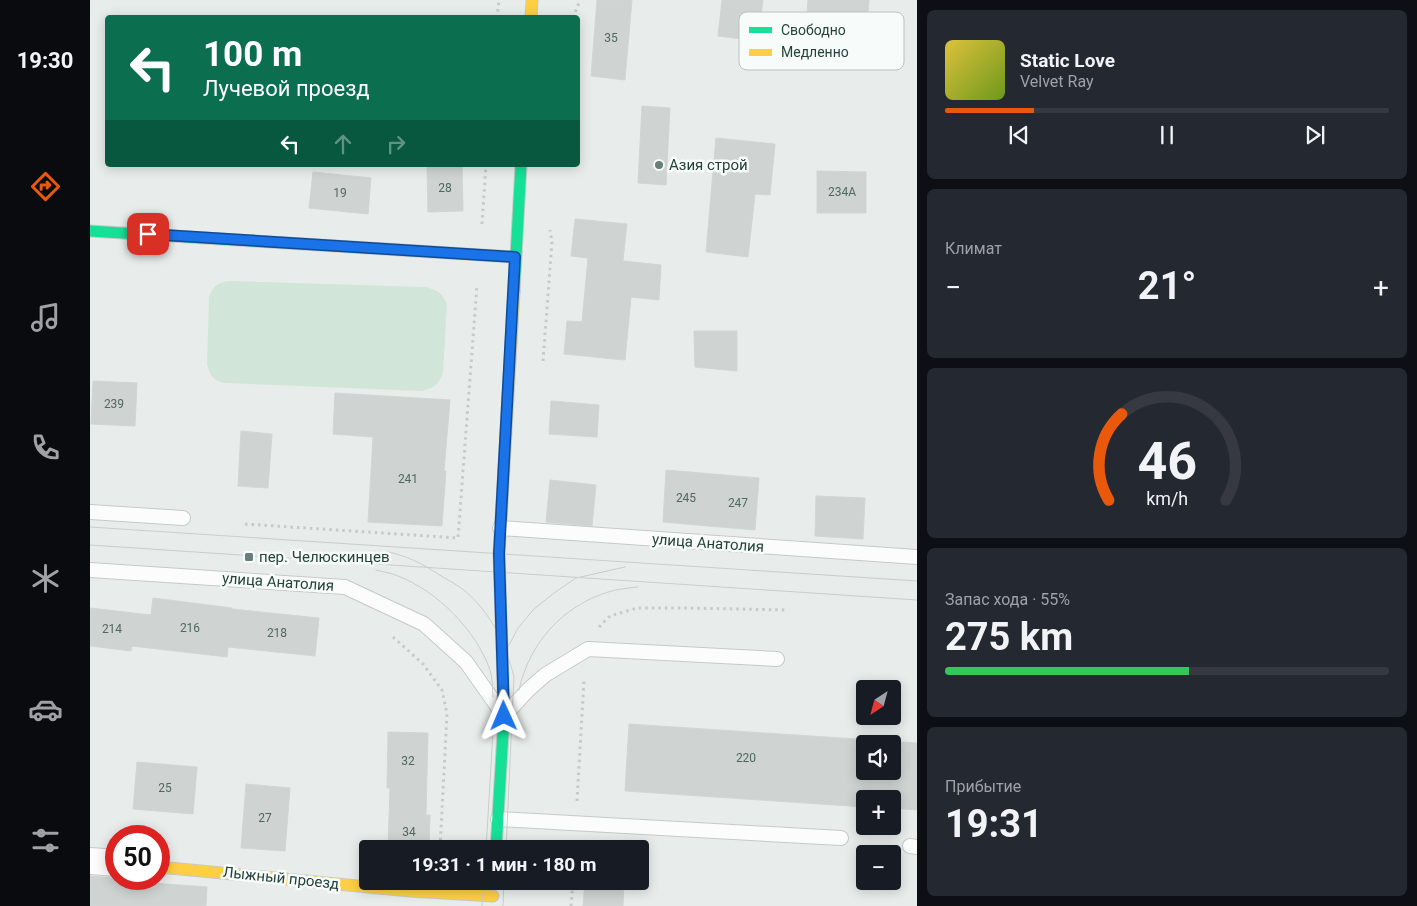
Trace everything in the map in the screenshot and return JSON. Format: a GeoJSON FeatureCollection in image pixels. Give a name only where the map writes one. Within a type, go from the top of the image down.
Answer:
{"type":"FeatureCollection","features":[{"type":"Feature","properties":{"kind":"street"},"geometry":{"type":"LineString","coordinates":[[531,15],[532,0]]}},
{"type":"Feature","properties":{"kind":"street"},"geometry":{"type":"LineString","coordinates":[[497,840],[504,716],[503,641],[499,573],[500,528],[521,167]]}},
{"type":"Feature","properties":{"kind":"street"},"geometry":{"type":"LineString","coordinates":[[90,231],[515,257]]}},
{"type":"Feature","properties":{"kind":"street"},"geometry":{"type":"LineString","coordinates":[[90,861],[105,862]]}},
{"type":"Feature","properties":{"kind":"street","name":"Лыжный проезд"},"geometry":{"type":"LineString","coordinates":[[170,868],[410,891],[493,901]]}},
{"type":"Feature","properties":{"kind":"lane"},"geometry":{"type":"LineString","coordinates":[[90,512],[183,518]]}},
{"type":"Feature","properties":{"kind":"lane","name":"улица Анатолия"},"geometry":{"type":"LineString","coordinates":[[500,528],[917,557]]}},
{"type":"Feature","properties":{"kind":"lane","name":"улица Анатолия"},"geometry":{"type":"LineString","coordinates":[[90,570],[345,587],[424,624],[466,662],[504,716]]}},
{"type":"Feature","properties":{"kind":"lane"},"geometry":{"type":"LineString","coordinates":[[504,716],[545,675],[588,649],[777,659]]}},
{"type":"Feature","properties":{"kind":"lane"},"geometry":{"type":"LineString","coordinates":[[498,818],[841,838]]}},
{"type":"Feature","properties":{"kind":"path"},"geometry":{"type":"LineString","coordinates":[[498,15],[499,0]]}},
{"type":"Feature","properties":{"kind":"path"},"geometry":{"type":"LineString","coordinates":[[574,15],[580,0]]}},
{"type":"Feature","properties":{"kind":"path"},"geometry":{"type":"LineString","coordinates":[[245,524],[458,538],[486,167]]}},
{"type":"Feature","properties":{"kind":"path"},"geometry":{"type":"LineString","coordinates":[[576,823],[584,678],[588,649],[595,630],[610,616],[637,608],[787,610]]}},
{"type":"Feature","properties":{"kind":"path"},"geometry":{"type":"LineString","coordinates":[[389,634],[423,664],[442,690],[447,714],[440,840]]}},
{"type":"Feature","properties":{"kind":"path"},"geometry":{"type":"LineString","coordinates":[[571,906],[572,890]]}},
{"type":"Feature","properties":{"kind":"green space"},"geometry":{"type":"Polygon","coordinates":[[[229,281],[426,287],[433,289],[443,297],[447,304],[443,373],[435,385],[430,389],[422,391],[220,382],[209,372],[207,365],[209,297],[216,286],[229,281]]]}},
{"type":"Feature","properties":{"kind":"building"},"geometry":{"type":"Polygon","coordinates":[[[597,0],[632,0],[625,80],[591,76],[597,0]]]}},
{"type":"Feature","properties":{"kind":"building"},"geometry":{"type":"Polygon","coordinates":[[[722,0],[763,0],[762,12],[739,12],[739,39],[718,36],[722,0]]]}},
{"type":"Feature","properties":{"kind":"building"},"geometry":{"type":"Polygon","coordinates":[[[808,0],[869,0],[868,12],[807,12],[808,0]]]}},
{"type":"Feature","properties":{"kind":"building"},"geometry":{"type":"Polygon","coordinates":[[[642,106],[670,108],[666,185],[638,183],[642,106]]]}},
{"type":"Feature","properties":{"kind":"building"},"geometry":{"type":"Polygon","coordinates":[[[716,138],[775,144],[770,195],[755,194],[748,257],[706,252],[716,138]]]}},
{"type":"Feature","properties":{"kind":"building"},"geometry":{"type":"Polygon","coordinates":[[[427,167],[462,167],[463,211],[428,212],[427,167]]]}},
{"type":"Feature","properties":{"kind":"building"},"geometry":{"type":"Polygon","coordinates":[[[817,171],[866,172],[866,213],[817,213],[817,171]]]}},
{"type":"Feature","properties":{"kind":"building"},"geometry":{"type":"Polygon","coordinates":[[[313,172],[371,178],[368,214],[309,208],[313,172]]]}},
{"type":"Feature","properties":{"kind":"building"},"geometry":{"type":"Polygon","coordinates":[[[575,219],[627,224],[623,261],[661,265],[659,300],[631,297],[625,360],[564,354],[567,321],[582,322],[588,258],[571,256],[575,219]]]}},
{"type":"Feature","properties":{"kind":"building"},"geometry":{"type":"Polygon","coordinates":[[[694,331],[737,331],[737,371],[695,367],[694,331]]]}},
{"type":"Feature","properties":{"kind":"building"},"geometry":{"type":"Polygon","coordinates":[[[93,381],[137,383],[135,426],[91,424],[93,381]]]}},
{"type":"Feature","properties":{"kind":"building"},"geometry":{"type":"Polygon","coordinates":[[[335,393],[450,400],[442,526],[368,522],[373,437],[333,434],[335,393]]]}},
{"type":"Feature","properties":{"kind":"building"},"geometry":{"type":"Polygon","coordinates":[[[551,401],[599,405],[597,437],[549,434],[551,401]]]}},
{"type":"Feature","properties":{"kind":"building"},"geometry":{"type":"Polygon","coordinates":[[[241,431],[272,434],[268,488],[238,486],[241,431]]]}},
{"type":"Feature","properties":{"kind":"building"},"geometry":{"type":"Polygon","coordinates":[[[666,470],[759,478],[755,530],[663,522],[666,470]]]}},
{"type":"Feature","properties":{"kind":"building"},"geometry":{"type":"Polygon","coordinates":[[[550,480],[596,485],[592,526],[546,522],[550,480]]]}},
{"type":"Feature","properties":{"kind":"building"},"geometry":{"type":"Polygon","coordinates":[[[816,496],[865,498],[863,539],[815,536],[816,496]]]}},
{"type":"Feature","properties":{"kind":"building"},"geometry":{"type":"Polygon","coordinates":[[[153,598],[319,618],[315,656],[228,647],[227,657],[132,646],[131,651],[90,646],[90,608],[151,615],[153,598]]]}},
{"type":"Feature","properties":{"kind":"building"},"geometry":{"type":"Polygon","coordinates":[[[629,724],[856,739],[856,780],[901,780],[901,742],[917,743],[917,810],[901,809],[901,790],[856,790],[856,806],[625,791],[629,724]]]}},
{"type":"Feature","properties":{"kind":"building"},"geometry":{"type":"Polygon","coordinates":[[[388,732],[428,733],[426,815],[430,815],[429,840],[388,840],[390,788],[387,788],[388,732]]]}},
{"type":"Feature","properties":{"kind":"building"},"geometry":{"type":"Polygon","coordinates":[[[137,762],[197,767],[193,814],[133,809],[137,762]]]}},
{"type":"Feature","properties":{"kind":"building"},"geometry":{"type":"Polygon","coordinates":[[[246,784],[290,788],[285,851],[241,848],[246,784]]]}},
{"type":"Feature","properties":{"kind":"building"},"geometry":{"type":"Polygon","coordinates":[[[90,876],[105,877],[105,890],[170,890],[170,884],[207,887],[206,906],[90,906],[90,876]]]}},
{"type":"Feature","properties":{"kind":"building"},"geometry":{"type":"Polygon","coordinates":[[[584,890],[624,890],[623,906],[583,906],[584,890]]]}},
{"type":"Feature","properties":{"kind":"tram line"},"geometry":{"type":"LineString","coordinates":[[90,527],[917,581]]}},
{"type":"Feature","properties":{"kind":"tram line"},"geometry":{"type":"LineString","coordinates":[[90,545],[917,600]]}},
{"type":"Feature","properties":{"kind":"tram line"},"geometry":{"type":"LineString","coordinates":[[388,552],[420,563],[464,590],[474,599],[496,629],[506,652],[514,676],[506,840]]}},
{"type":"Feature","properties":{"kind":"tram line"},"geometry":{"type":"LineString","coordinates":[[487,840],[494,715],[503,659],[507,649],[518,628],[534,609],[554,593],[576,578],[625,567]]}},
{"type":"Feature","properties":{"kind":"tram line"},"geometry":{"type":"LineString","coordinates":[[376,570],[395,575],[427,591],[441,602],[465,627],[484,655],[491,673],[493,697]]}},
{"type":"Feature","properties":{"kind":"tram line"},"geometry":{"type":"LineString","coordinates":[[519,690],[524,673],[540,642],[563,617],[592,598],[612,591],[638,587]]}},
{"type":"Feature","properties":{"kind":"tram line"},"geometry":{"type":"LineString","coordinates":[[482,906],[483,890]]}},
{"type":"Feature","properties":{"kind":"tram line"},"geometry":{"type":"LineString","coordinates":[[503,906],[504,890]]}},
{"type":"Feature","properties":{"kind":"traffic: fast"},"geometry":{"type":"LineString","coordinates":[[514,292],[521,167]]}},
{"type":"Feature","properties":{"kind":"traffic: fast"},"geometry":{"type":"LineString","coordinates":[[90,231],[515,257]]}},
{"type":"Feature","properties":{"kind":"traffic: fast"},"geometry":{"type":"LineString","coordinates":[[497,840],[504,716],[500,585]]}},
{"type":"Feature","properties":{"kind":"traffic: slow"},"geometry":{"type":"LineString","coordinates":[[531,15],[532,0]]}},
{"type":"Feature","properties":{"kind":"traffic: slow"},"geometry":{"type":"LineString","coordinates":[[500,585],[499,554],[514,292]]}},
{"type":"Feature","properties":{"kind":"traffic: slow"},"geometry":{"type":"LineString","coordinates":[[170,868],[410,891],[493,896]]}},
{"type":"Feature","properties":{"kind":"place","name":"Азия строй"},"geometry":{"type":"Point","coordinates":[659,165]}},
{"type":"Feature","properties":{"kind":"place","name":"пер. Челюскинцев"},"geometry":{"type":"Point","coordinates":[249,557]}},
{"type":"Feature","properties":{"kind":"route"},"geometry":{"type":"LineString","coordinates":[[148,234],[515,257],[499,554],[504,716]]}}]}
